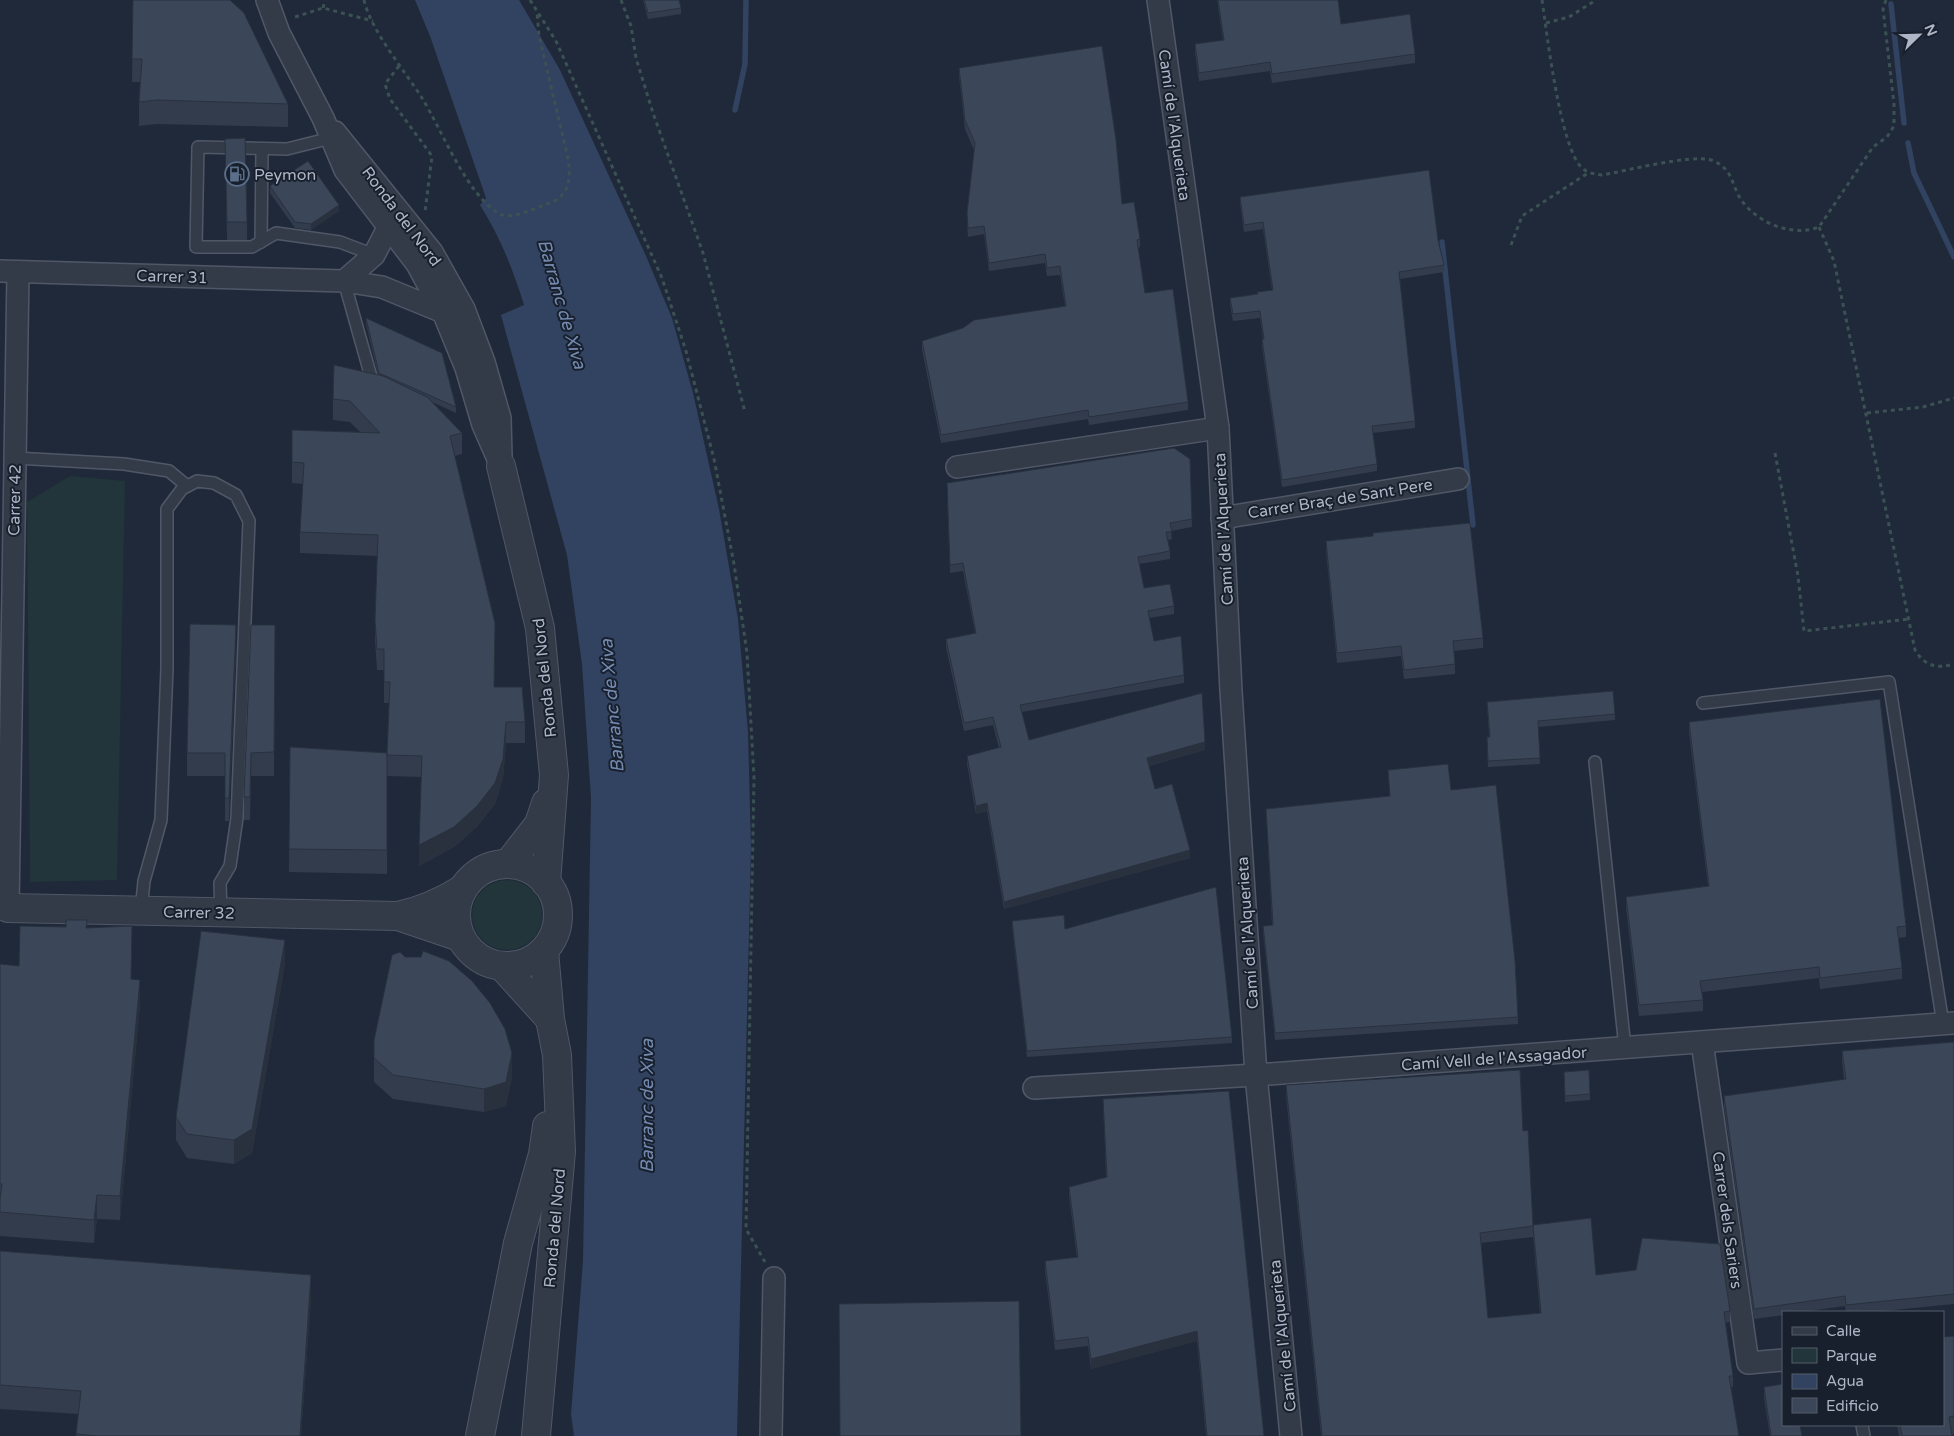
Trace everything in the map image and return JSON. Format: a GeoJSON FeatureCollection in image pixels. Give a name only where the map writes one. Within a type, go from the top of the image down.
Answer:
{"type":"FeatureCollection","features":[{"type":"Feature","properties":{"kind":"street","name":"Ronda del Nord"},"geometry":{"type":"LineString","coordinates":[[267,0],[275,23],[323,118],[345,170],[417,264],[443,312],[466,368],[483,425],[501,466],[540,628],[554,775],[546,883]]}},
{"type":"Feature","properties":{"kind":"street","name":"Camí de l'Alquerieta"},"geometry":{"type":"LineString","coordinates":[[1158,0],[1218,428],[1231,691],[1256,1075],[1291,1436]]}},
{"type":"Feature","properties":{"kind":"street","name":"Ronda del Nord"},"geometry":{"type":"LineString","coordinates":[[323,118],[360,161],[432,252],[464,309],[484,362],[500,418],[501,466]]}},
{"type":"Feature","properties":{"kind":"street"},"geometry":{"type":"LineString","coordinates":[[344,281],[374,255],[389,226]]}},
{"type":"Feature","properties":{"kind":"street","name":"Carrer 31"},"geometry":{"type":"LineString","coordinates":[[9,271],[344,281],[382,287],[443,312]]}},
{"type":"Feature","properties":{"kind":"street","name":"Carrer 42"},"geometry":{"type":"LineString","coordinates":[[4,908],[15,458],[9,271]]}},
{"type":"Feature","properties":{"kind":"street","name":"Camí de l'Alquerieta"},"geometry":{"type":"LineString","coordinates":[[957,467],[1218,428]]}},
{"type":"Feature","properties":{"kind":"street","name":"Carrer Braç de Sant Pere"},"geometry":{"type":"LineString","coordinates":[[1222,518],[1458,478]]}},
{"type":"Feature","properties":{"kind":"street","name":"Ronda del Nord"},"geometry":{"type":"LineString","coordinates":[[508,864],[539,824],[554,775]]}},
{"type":"Feature","properties":{"kind":"street"},"geometry":{"type":"LineString","coordinates":[[508,864],[529,870],[546,883],[554,895],[558,910],[557,925],[552,939],[544,951],[532,960],[517,966],[502,966],[485,962],[471,951],[460,937],[456,912],[457,904],[463,889],[471,878],[482,870],[508,864]]}},
{"type":"Feature","properties":{"kind":"street","name":"Carrer 32"},"geometry":{"type":"LineString","coordinates":[[4,908],[398,916],[433,906],[463,889]]}},
{"type":"Feature","properties":{"kind":"street","name":"Carrer 32"},"geometry":{"type":"LineString","coordinates":[[398,916],[460,937]]}},
{"type":"Feature","properties":{"kind":"street","name":"Ronda del Nord"},"geometry":{"type":"LineString","coordinates":[[536,1436],[561,1151],[557,1055],[550,1019],[544,951]]}},
{"type":"Feature","properties":{"kind":"street"},"geometry":{"type":"LineString","coordinates":[[502,966],[550,1019]]}},
{"type":"Feature","properties":{"kind":"street","name":"Camí Vell de l'Assagador"},"geometry":{"type":"LineString","coordinates":[[1034,1088],[1256,1075],[1949,1024]]}},
{"type":"Feature","properties":{"kind":"street","name":"Carrer dels Sariers"},"geometry":{"type":"LineString","coordinates":[[1702,1042],[1748,1363],[1782,1360]]}},
{"type":"Feature","properties":{"kind":"street"},"geometry":{"type":"LineString","coordinates":[[480,1436],[518,1243],[543,1154],[557,1055]]}},
{"type":"Feature","properties":{"kind":"street"},"geometry":{"type":"LineString","coordinates":[[771,1436],[774,1278]]}},
{"type":"Feature","properties":{"kind":"lane"},"geometry":{"type":"LineString","coordinates":[[331,138],[287,149],[198,146],[196,247],[252,247],[276,233],[340,242],[374,255]]}},
{"type":"Feature","properties":{"kind":"lane"},"geometry":{"type":"LineString","coordinates":[[261,242],[262,149]]}},
{"type":"Feature","properties":{"kind":"lane"},"geometry":{"type":"LineString","coordinates":[[344,281],[373,384],[390,392]]}},
{"type":"Feature","properties":{"kind":"lane"},"geometry":{"type":"LineString","coordinates":[[15,458],[124,464],[169,471],[187,486]]}},
{"type":"Feature","properties":{"kind":"lane"},"geometry":{"type":"LineString","coordinates":[[142,910],[144,881],[161,820],[167,668],[167,509],[182,489],[197,481],[214,483],[236,495],[249,521],[237,818],[230,866],[220,884],[221,912]]}},
{"type":"Feature","properties":{"kind":"lane"},"geometry":{"type":"LineString","coordinates":[[1703,703],[1889,682],[1949,1024]]}},
{"type":"Feature","properties":{"kind":"lane"},"geometry":{"type":"LineString","coordinates":[[1595,762],[1625,1048]]}},
{"type":"Feature","properties":{"kind":"path"},"geometry":{"type":"LineString","coordinates":[[323,8],[325,0]]}},
{"type":"Feature","properties":{"kind":"path"},"geometry":{"type":"LineString","coordinates":[[364,0],[400,66],[422,97],[460,167],[484,201],[501,215],[511,216],[551,203],[561,197],[568,187],[570,175],[553,86],[539,36],[537,11]]}},
{"type":"Feature","properties":{"kind":"path"},"geometry":{"type":"LineString","coordinates":[[530,0],[556,41],[662,278],[686,351],[712,450],[734,564],[747,653],[754,777],[746,1229],[774,1278]]}},
{"type":"Feature","properties":{"kind":"path"},"geometry":{"type":"LineString","coordinates":[[621,0],[631,26],[636,58],[652,113],[704,253],[745,412]]}},
{"type":"Feature","properties":{"kind":"path"},"geometry":{"type":"LineString","coordinates":[[1542,0],[1564,130],[1580,167],[1588,173],[1602,175],[1691,159],[1710,160],[1725,169],[1735,182],[1740,199],[1753,214],[1767,223],[1807,232],[1820,227],[1873,147],[1887,137],[1894,126],[1894,104],[1883,10],[1886,0]]}},
{"type":"Feature","properties":{"kind":"path"},"geometry":{"type":"LineString","coordinates":[[1546,24],[1569,17],[1596,0]]}},
{"type":"Feature","properties":{"kind":"path"},"geometry":{"type":"LineString","coordinates":[[275,23],[323,8],[374,21]]}},
{"type":"Feature","properties":{"kind":"path"},"geometry":{"type":"LineString","coordinates":[[400,66],[385,84],[390,99],[432,156],[427,208],[414,230]]}},
{"type":"Feature","properties":{"kind":"path"},"geometry":{"type":"LineString","coordinates":[[1511,245],[1522,216],[1588,173]]}},
{"type":"Feature","properties":{"kind":"path"},"geometry":{"type":"LineString","coordinates":[[1820,227],[1834,261],[1915,650],[1920,657],[1933,667],[1954,664]]}},
{"type":"Feature","properties":{"kind":"path"},"geometry":{"type":"LineString","coordinates":[[1867,413],[1924,407],[1954,398]]}},
{"type":"Feature","properties":{"kind":"path"},"geometry":{"type":"LineString","coordinates":[[1775,453],[1798,576],[1804,631],[1909,619]]}},
{"type":"Feature","properties":{"kind":"green space"},"geometry":{"type":"Polygon","coordinates":[[[70,476],[125,481],[117,880],[30,882],[27,502],[70,476]]]}},
{"type":"Feature","properties":{"kind":"green space"},"geometry":{"type":"Polygon","coordinates":[[[507,880],[520,883],[532,890],[539,902],[542,915],[539,928],[532,940],[520,947],[507,950],[494,947],[482,940],[475,928],[472,915],[475,902],[482,890],[494,883],[507,880]]]}},
{"type":"Feature","properties":{"kind":"water","name":"Barranc de Xiva"},"geometry":{"type":"Polygon","coordinates":[[[415,0],[519,0],[560,70],[646,256],[672,318],[693,393],[719,509],[738,619],[748,732],[751,847],[737,1436],[574,1436],[571,1414],[583,1261],[591,798],[582,664],[567,555],[501,315],[524,305],[505,253],[480,205],[486,198],[430,36],[415,0]]]}},
{"type":"Feature","properties":{"kind":"building"},"geometry":{"type":"Polygon","coordinates":[[[133,0],[230,0],[244,13],[288,104],[157,100],[139,102],[142,59],[132,59],[133,0]]]}},
{"type":"Feature","properties":{"kind":"building"},"geometry":{"type":"Polygon","coordinates":[[[644,0],[679,0],[681,8],[648,13],[644,0]]]}},
{"type":"Feature","properties":{"kind":"building"},"geometry":{"type":"Polygon","coordinates":[[[1218,0],[1338,0],[1341,24],[1410,14],[1415,54],[1272,74],[1270,62],[1199,73],[1195,44],[1224,40],[1218,0]]]}},
{"type":"Feature","properties":{"kind":"building"},"geometry":{"type":"Polygon","coordinates":[[[1102,46],[1116,140],[1122,204],[1134,202],[1140,239],[1137,240],[1145,293],[1173,289],[1188,402],[1089,417],[1088,410],[941,435],[922,341],[963,328],[974,320],[1066,306],[1060,266],[1047,268],[1045,254],[989,263],[984,226],[968,228],[967,213],[975,143],[965,120],[959,68],[1102,46]]]}},
{"type":"Feature","properties":{"kind":"building"},"geometry":{"type":"Polygon","coordinates":[[[245,138],[247,222],[227,222],[225,139],[245,138]]]}},
{"type":"Feature","properties":{"kind":"building"},"geometry":{"type":"Polygon","coordinates":[[[308,161],[339,205],[311,224],[295,222],[270,186],[308,161]]]}},
{"type":"Feature","properties":{"kind":"building"},"geometry":{"type":"Polygon","coordinates":[[[1429,170],[1438,240],[1444,265],[1399,272],[1415,421],[1372,426],[1377,464],[1282,480],[1262,339],[1264,339],[1260,311],[1233,314],[1230,298],[1273,290],[1263,222],[1244,225],[1240,197],[1429,170]]]}},
{"type":"Feature","properties":{"kind":"building"},"geometry":{"type":"Polygon","coordinates":[[[366,318],[442,353],[456,407],[379,373],[366,318]]]}},
{"type":"Feature","properties":{"kind":"building"},"geometry":{"type":"Polygon","coordinates":[[[334,365],[383,376],[427,397],[462,433],[450,436],[495,623],[494,687],[522,687],[525,722],[506,722],[503,759],[495,783],[477,806],[454,827],[419,845],[422,756],[387,755],[390,682],[384,682],[384,649],[377,649],[375,620],[378,535],[300,532],[304,463],[292,462],[292,430],[380,433],[350,401],[333,399],[334,365]]]}},
{"type":"Feature","properties":{"kind":"building"},"geometry":{"type":"Polygon","coordinates":[[[1174,448],[1190,459],[1192,519],[1170,523],[1172,532],[1166,532],[1170,551],[1138,557],[1144,588],[1170,584],[1174,606],[1148,611],[1154,641],[1181,636],[1184,675],[1020,705],[1029,740],[1202,693],[1205,742],[1147,758],[1155,789],[1172,784],[1190,850],[1004,902],[987,803],[976,806],[967,756],[1001,747],[993,717],[964,723],[946,639],[976,633],[963,563],[950,565],[947,483],[1174,448]]]}},
{"type":"Feature","properties":{"kind":"building"},"geometry":{"type":"Polygon","coordinates":[[[1470,523],[1483,638],[1453,641],[1455,664],[1404,670],[1401,646],[1337,653],[1326,541],[1373,536],[1373,533],[1470,523]]]}},
{"type":"Feature","properties":{"kind":"building"},"geometry":{"type":"Polygon","coordinates":[[[190,624],[236,625],[229,798],[225,798],[225,753],[187,753],[190,624]]]}},
{"type":"Feature","properties":{"kind":"building"},"geometry":{"type":"Polygon","coordinates":[[[251,625],[275,625],[274,752],[251,753],[250,797],[244,797],[251,625]]]}},
{"type":"Feature","properties":{"kind":"building"},"geometry":{"type":"Polygon","coordinates":[[[1613,691],[1615,714],[1538,721],[1540,758],[1488,761],[1487,737],[1490,737],[1487,702],[1613,691]]]}},
{"type":"Feature","properties":{"kind":"building"},"geometry":{"type":"Polygon","coordinates":[[[1880,699],[1906,926],[1897,927],[1902,968],[1820,978],[1819,967],[1700,981],[1703,1000],[1639,1005],[1626,897],[1709,886],[1689,722],[1880,699]]]}},
{"type":"Feature","properties":{"kind":"building"},"geometry":{"type":"Polygon","coordinates":[[[290,747],[387,753],[387,850],[289,849],[290,747]]]}},
{"type":"Feature","properties":{"kind":"building"},"geometry":{"type":"Polygon","coordinates":[[[1448,764],[1451,790],[1496,785],[1515,961],[1518,1017],[1275,1033],[1263,926],[1273,925],[1266,809],[1390,796],[1388,770],[1448,764]]]}},
{"type":"Feature","properties":{"kind":"building"},"geometry":{"type":"Polygon","coordinates":[[[1216,887],[1232,1037],[1027,1051],[1012,921],[1064,915],[1065,929],[1216,887]]]}},
{"type":"Feature","properties":{"kind":"building"},"geometry":{"type":"Polygon","coordinates":[[[66,920],[87,920],[86,928],[132,926],[131,979],[140,980],[120,1196],[97,1195],[94,1220],[0,1212],[2,1184],[0,1184],[0,964],[19,966],[20,926],[66,927],[66,920]]]}},
{"type":"Feature","properties":{"kind":"building"},"geometry":{"type":"Polygon","coordinates":[[[201,931],[285,940],[252,1129],[234,1140],[187,1134],[176,1117],[201,931]]]}},
{"type":"Feature","properties":{"kind":"building"},"geometry":{"type":"Polygon","coordinates":[[[423,951],[449,961],[472,981],[490,1003],[505,1029],[512,1053],[506,1082],[484,1089],[393,1075],[374,1058],[374,1040],[392,955],[400,952],[405,957],[421,957],[423,951]]]}},
{"type":"Feature","properties":{"kind":"building"},"geometry":{"type":"Polygon","coordinates":[[[1954,1042],[1954,1294],[1846,1305],[1845,1296],[1754,1309],[1724,1096],[1846,1079],[1842,1051],[1954,1042]]]}},
{"type":"Feature","properties":{"kind":"building"},"geometry":{"type":"Polygon","coordinates":[[[1520,1070],[1523,1131],[1528,1130],[1533,1226],[1480,1233],[1488,1318],[1541,1313],[1533,1225],[1591,1218],[1596,1275],[1636,1270],[1642,1238],[1720,1244],[1730,1311],[1724,1312],[1733,1376],[1729,1376],[1739,1436],[1322,1436],[1286,1085],[1520,1070]]]}},
{"type":"Feature","properties":{"kind":"building"},"geometry":{"type":"Polygon","coordinates":[[[1589,1070],[1590,1094],[1565,1096],[1564,1072],[1589,1070]]]}},
{"type":"Feature","properties":{"kind":"building"},"geometry":{"type":"Polygon","coordinates":[[[1229,1091],[1264,1436],[1207,1436],[1197,1331],[1091,1359],[1088,1337],[1055,1341],[1045,1261],[1078,1257],[1069,1187],[1107,1177],[1103,1099],[1229,1091]]]}},
{"type":"Feature","properties":{"kind":"building"},"geometry":{"type":"Polygon","coordinates":[[[0,1251],[311,1275],[300,1436],[98,1436],[76,1434],[81,1391],[0,1385],[0,1251]]]}},
{"type":"Feature","properties":{"kind":"building"},"geometry":{"type":"Polygon","coordinates":[[[1019,1301],[1021,1436],[840,1436],[839,1304],[1019,1301]]]}},
{"type":"Feature","properties":{"kind":"building"},"geometry":{"type":"Polygon","coordinates":[[[1954,1336],[1954,1416],[1949,1417],[1952,1436],[1902,1436],[1900,1426],[1944,1426],[1944,1337],[1954,1336]]]}},
{"type":"Feature","properties":{"kind":"building"},"geometry":{"type":"Polygon","coordinates":[[[1782,1384],[1782,1426],[1800,1426],[1802,1436],[1771,1436],[1764,1387],[1782,1384]]]}},
{"type":"Feature","properties":{"kind":"waterway"},"geometry":{"type":"LineString","coordinates":[[735,110],[745,64],[746,0]]}},
{"type":"Feature","properties":{"kind":"waterway"},"geometry":{"type":"LineString","coordinates":[[1891,4],[1904,123]]}},
{"type":"Feature","properties":{"kind":"waterway"},"geometry":{"type":"LineString","coordinates":[[1908,143],[1914,173],[1954,257]]}},
{"type":"Feature","properties":{"kind":"waterway"},"geometry":{"type":"LineString","coordinates":[[1442,242],[1473,525]]}},
{"type":"Feature","properties":{"kind":"place","name":"Peymon"},"geometry":{"type":"Point","coordinates":[237,174]}}]}
